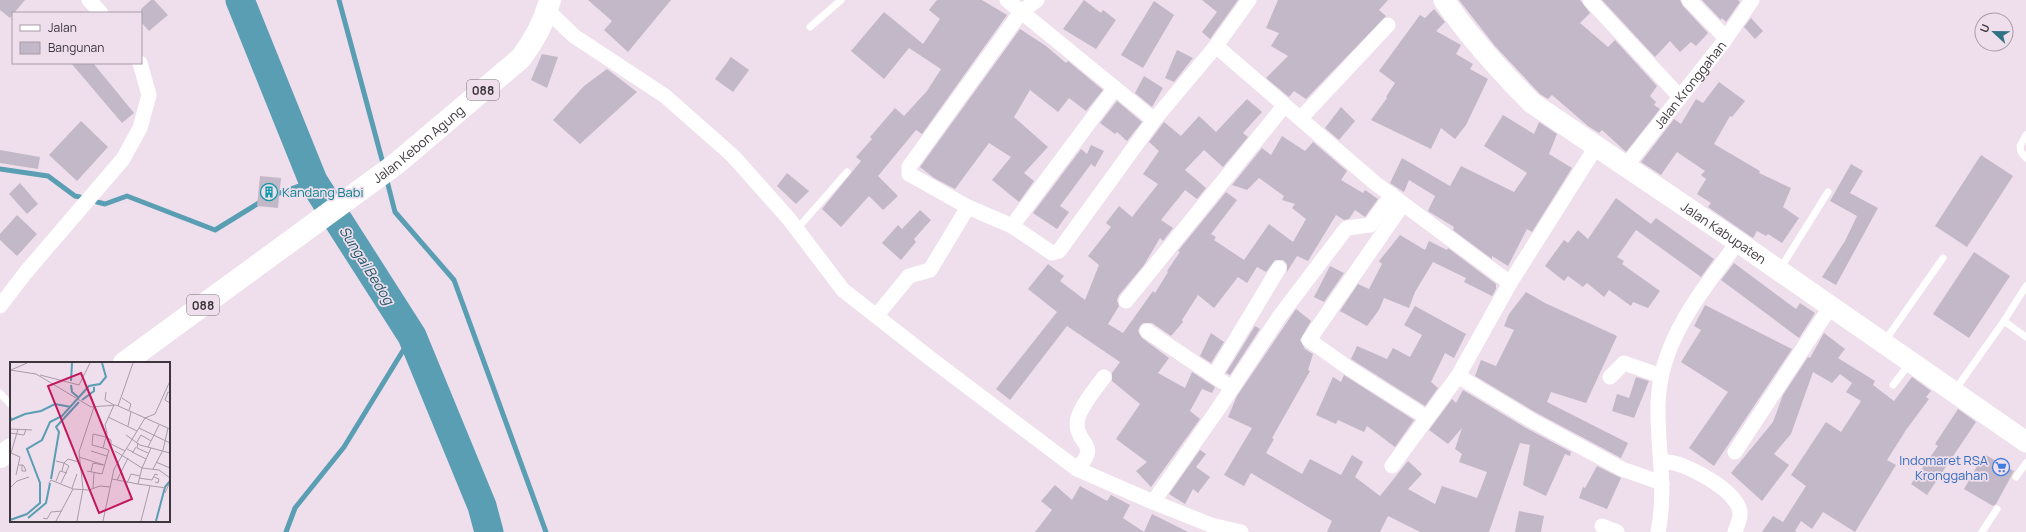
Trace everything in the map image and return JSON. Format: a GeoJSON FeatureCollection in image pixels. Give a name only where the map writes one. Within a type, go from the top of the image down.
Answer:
{"type":"FeatureCollection","features":[{"type":"Feature","properties":{"kind":"main road","name":"Jalan Kabupaten"},"geometry":{"type":"LineString","coordinates":[[1444,0],[1465,30],[1532,103],[1738,242],[2026,442]]}},
{"type":"Feature","properties":{"kind":"main road","name":"Jalan Kebon Agung"},"geometry":{"type":"LineString","coordinates":[[125,362],[396,164],[521,58],[529,48],[548,5]]}},
{"type":"Feature","properties":{"kind":"street"},"geometry":{"type":"LineString","coordinates":[[89,0],[100,12]]}},
{"type":"Feature","properties":{"kind":"street"},"geometry":{"type":"LineString","coordinates":[[1006,0],[1154,120]]}},
{"type":"Feature","properties":{"kind":"street"},"geometry":{"type":"LineString","coordinates":[[1037,0],[1022,12],[909,167],[910,174],[968,207],[1012,226],[1052,253],[1059,251],[1154,120],[1216,46],[1249,0]]}},
{"type":"Feature","properties":{"kind":"street"},"geometry":{"type":"LineString","coordinates":[[1590,0],[1679,96]]}},
{"type":"Feature","properties":{"kind":"street"},"geometry":{"type":"LineString","coordinates":[[1690,0],[1726,38]]}},
{"type":"Feature","properties":{"kind":"street","name":"Jalan Kronggahan"},"geometry":{"type":"LineString","coordinates":[[1625,167],[1679,96],[1726,38],[1752,0]]}},
{"type":"Feature","properties":{"kind":"street"},"geometry":{"type":"LineString","coordinates":[[548,5],[574,36],[665,96],[733,156],[797,229],[843,290],[878,315],[931,359],[1077,469],[1153,502],[1209,529],[1241,532]]}},
{"type":"Feature","properties":{"kind":"street"},"geometry":{"type":"LineString","coordinates":[[1301,118],[1388,25]]}},
{"type":"Feature","properties":{"kind":"street"},"geometry":{"type":"LineString","coordinates":[[1216,46],[1375,183],[1510,283]]}},
{"type":"Feature","properties":{"kind":"street"},"geometry":{"type":"LineString","coordinates":[[0,306],[26,272],[123,159],[140,128],[149,95],[140,64]]}},
{"type":"Feature","properties":{"kind":"street"},"geometry":{"type":"LineString","coordinates":[[1012,226],[1115,88]]}},
{"type":"Feature","properties":{"kind":"street"},"geometry":{"type":"LineString","coordinates":[[1126,301],[1284,106]]}},
{"type":"Feature","properties":{"kind":"street"},"geometry":{"type":"LineString","coordinates":[[1392,466],[1426,417],[1458,376],[1510,283],[1596,147]]}},
{"type":"Feature","properties":{"kind":"street"},"geometry":{"type":"LineString","coordinates":[[1153,502],[1279,317],[1345,230],[1347,228],[1370,225],[1397,199]]}},
{"type":"Feature","properties":{"kind":"street"},"geometry":{"type":"LineString","coordinates":[[1397,199],[1310,340],[1350,369],[1426,417]]}},
{"type":"Feature","properties":{"kind":"street"},"geometry":{"type":"LineString","coordinates":[[878,315],[909,276],[930,270],[968,207]]}},
{"type":"Feature","properties":{"kind":"street"},"geometry":{"type":"LineString","coordinates":[[1658,532],[1663,494],[1658,406],[1661,376],[1675,335],[1694,302],[1738,242]]}},
{"type":"Feature","properties":{"kind":"street"},"geometry":{"type":"LineString","coordinates":[[1214,376],[1279,268]]}},
{"type":"Feature","properties":{"kind":"street"},"geometry":{"type":"LineString","coordinates":[[1259,302],[1279,317]]}},
{"type":"Feature","properties":{"kind":"street"},"geometry":{"type":"LineString","coordinates":[[1735,452],[1831,306]]}},
{"type":"Feature","properties":{"kind":"street"},"geometry":{"type":"LineString","coordinates":[[1147,331],[1232,388]]}},
{"type":"Feature","properties":{"kind":"street"},"geometry":{"type":"LineString","coordinates":[[1610,377],[1624,363],[1661,376]]}},
{"type":"Feature","properties":{"kind":"street"},"geometry":{"type":"LineString","coordinates":[[1458,376],[1532,420],[1622,469],[1662,483]]}},
{"type":"Feature","properties":{"kind":"street"},"geometry":{"type":"LineString","coordinates":[[1077,469],[1086,459],[1088,453],[1087,447],[1078,428],[1079,416],[1104,377]]}},
{"type":"Feature","properties":{"kind":"street"},"geometry":{"type":"LineString","coordinates":[[1661,462],[1674,463],[1697,473],[1719,485],[1736,500],[1740,513],[1735,532]]}},
{"type":"Feature","properties":{"kind":"street"},"geometry":{"type":"LineString","coordinates":[[1602,526],[1617,532]]}},
{"type":"Feature","properties":{"kind":"lane"},"geometry":{"type":"LineString","coordinates":[[810,27],[841,0]]}},
{"type":"Feature","properties":{"kind":"lane"},"geometry":{"type":"LineString","coordinates":[[2026,135],[2020,146],[2026,158]]}},
{"type":"Feature","properties":{"kind":"lane"},"geometry":{"type":"LineString","coordinates":[[797,229],[847,172]]}},
{"type":"Feature","properties":{"kind":"lane"},"geometry":{"type":"LineString","coordinates":[[1779,271],[1828,192]]}},
{"type":"Feature","properties":{"kind":"lane"},"geometry":{"type":"LineString","coordinates":[[1884,343],[1943,258]]}},
{"type":"Feature","properties":{"kind":"lane"},"geometry":{"type":"LineString","coordinates":[[1954,391],[2004,321],[2026,286]]}},
{"type":"Feature","properties":{"kind":"lane"},"geometry":{"type":"LineString","coordinates":[[2004,321],[2026,337]]}},
{"type":"Feature","properties":{"kind":"lane"},"geometry":{"type":"LineString","coordinates":[[1893,385],[1911,361]]}},
{"type":"Feature","properties":{"kind":"lane"},"geometry":{"type":"LineString","coordinates":[[0,393],[10,404]]}},
{"type":"Feature","properties":{"kind":"lane"},"geometry":{"type":"LineString","coordinates":[[2016,477],[2026,462]]}},
{"type":"Feature","properties":{"kind":"lane"},"geometry":{"type":"LineString","coordinates":[[1982,532],[1997,509]]}},
{"type":"Feature","properties":{"kind":"building"},"geometry":{"type":"Polygon","coordinates":[[[0,0],[25,0],[15,12],[12,12],[10,18],[0,10],[0,0]]]}},
{"type":"Feature","properties":{"kind":"building"},"geometry":{"type":"Polygon","coordinates":[[[151,0],[154,0],[168,15],[149,31],[142,23],[141,9],[151,0]]]}},
{"type":"Feature","properties":{"kind":"building"},"geometry":{"type":"Polygon","coordinates":[[[588,0],[671,0],[628,52],[604,30],[612,21],[588,0]]]}},
{"type":"Feature","properties":{"kind":"building"},"geometry":{"type":"Polygon","coordinates":[[[937,0],[982,0],[1007,15],[922,134],[916,130],[878,176],[898,196],[883,210],[869,196],[841,227],[822,209],[861,161],[856,157],[872,139],[870,137],[895,108],[904,116],[927,91],[941,69],[909,48],[884,79],[851,51],[884,12],[923,44],[940,19],[929,10],[937,0]]]}},
{"type":"Feature","properties":{"kind":"building"},"geometry":{"type":"Polygon","coordinates":[[[1084,0],[1101,13],[1103,10],[1116,20],[1096,49],[1063,29],[1084,0]]]}},
{"type":"Feature","properties":{"kind":"building"},"geometry":{"type":"Polygon","coordinates":[[[1202,0],[1238,0],[1210,39],[1202,32],[1217,12],[1202,0]]]}},
{"type":"Feature","properties":{"kind":"building"},"geometry":{"type":"Polygon","coordinates":[[[1278,0],[1388,0],[1379,10],[1386,16],[1306,99],[1294,91],[1289,97],[1266,78],[1288,56],[1271,46],[1279,33],[1266,28],[1278,0]]]}},
{"type":"Feature","properties":{"kind":"building"},"geometry":{"type":"Polygon","coordinates":[[[1459,0],[1580,0],[1590,13],[1580,23],[1608,47],[1615,40],[1657,86],[1650,96],[1656,102],[1654,105],[1660,109],[1626,152],[1602,130],[1599,133],[1588,126],[1552,95],[1548,99],[1540,94],[1495,46],[1459,0]]]}},
{"type":"Feature","properties":{"kind":"building"},"geometry":{"type":"Polygon","coordinates":[[[1602,0],[1680,0],[1683,6],[1708,33],[1696,46],[1691,42],[1680,52],[1670,41],[1655,57],[1602,0]]]}},
{"type":"Feature","properties":{"kind":"building"},"geometry":{"type":"Polygon","coordinates":[[[1702,0],[1738,0],[1740,2],[1726,22],[1722,18],[1721,20],[1702,0]]]}},
{"type":"Feature","properties":{"kind":"building"},"geometry":{"type":"Polygon","coordinates":[[[1154,1],[1174,15],[1143,68],[1121,55],[1154,1]]]}},
{"type":"Feature","properties":{"kind":"building"},"geometry":{"type":"Polygon","coordinates":[[[1434,9],[1445,22],[1436,31],[1461,45],[1456,54],[1473,64],[1470,69],[1488,79],[1466,125],[1455,139],[1441,128],[1431,149],[1371,120],[1387,98],[1386,97],[1395,83],[1379,71],[1420,15],[1425,18],[1434,9]]]}},
{"type":"Feature","properties":{"kind":"building"},"geometry":{"type":"Polygon","coordinates":[[[1751,18],[1763,31],[1755,39],[1744,27],[1751,18]]]}},
{"type":"Feature","properties":{"kind":"building"},"geometry":{"type":"Polygon","coordinates":[[[1020,29],[1046,46],[1066,63],[1068,61],[1103,90],[1086,111],[1069,98],[1058,112],[1030,90],[1014,117],[1048,147],[1024,173],[1034,181],[1019,202],[992,180],[1011,157],[989,143],[955,189],[934,178],[920,167],[1020,29]]]}},
{"type":"Feature","properties":{"kind":"building"},"geometry":{"type":"Polygon","coordinates":[[[1177,50],[1193,58],[1174,82],[1165,78],[1177,50]]]}},
{"type":"Feature","properties":{"kind":"building"},"geometry":{"type":"Polygon","coordinates":[[[542,54],[558,57],[547,88],[531,80],[542,54]]]}},
{"type":"Feature","properties":{"kind":"building"},"geometry":{"type":"Polygon","coordinates":[[[731,57],[749,70],[733,92],[715,79],[731,57]]]}},
{"type":"Feature","properties":{"kind":"building"},"geometry":{"type":"Polygon","coordinates":[[[72,64],[94,64],[134,113],[122,123],[72,64]]]}},
{"type":"Feature","properties":{"kind":"building"},"geometry":{"type":"Polygon","coordinates":[[[607,69],[637,92],[580,144],[553,120],[584,86],[607,69]]]}},
{"type":"Feature","properties":{"kind":"building"},"geometry":{"type":"Polygon","coordinates":[[[1144,76],[1163,88],[1152,107],[1135,93],[1144,76]]]}},
{"type":"Feature","properties":{"kind":"building"},"geometry":{"type":"Polygon","coordinates":[[[1719,82],[1745,101],[1732,117],[1730,116],[1714,144],[1760,171],[1759,173],[1791,188],[1783,207],[1799,218],[1782,243],[1768,234],[1766,236],[1757,231],[1753,238],[1708,207],[1711,203],[1697,194],[1706,179],[1701,175],[1705,171],[1677,152],[1661,175],[1641,162],[1674,119],[1681,124],[1696,99],[1703,103],[1719,82]]]}},
{"type":"Feature","properties":{"kind":"building"},"geometry":{"type":"Polygon","coordinates":[[[1247,99],[1262,112],[1243,133],[1248,137],[1223,167],[1204,150],[1185,170],[1206,188],[1197,199],[1185,190],[1161,220],[1173,228],[1163,241],[1160,238],[1144,265],[1119,295],[1117,300],[1119,306],[1108,324],[1123,333],[1153,291],[1155,293],[1168,272],[1167,271],[1180,252],[1178,251],[1226,192],[1237,200],[1211,234],[1216,237],[1214,240],[1244,260],[1269,224],[1293,242],[1306,219],[1292,208],[1295,204],[1282,200],[1284,196],[1259,178],[1247,190],[1232,185],[1262,148],[1271,155],[1282,136],[1305,151],[1313,142],[1347,171],[1341,180],[1363,193],[1365,190],[1378,199],[1365,217],[1355,210],[1349,219],[1344,220],[1336,215],[1308,261],[1297,256],[1287,272],[1287,264],[1283,260],[1275,260],[1266,272],[1257,267],[1247,283],[1238,277],[1214,308],[1198,295],[1182,320],[1183,322],[1171,336],[1152,323],[1143,323],[1140,326],[1138,331],[1142,338],[1169,358],[1158,373],[1185,388],[1192,372],[1215,387],[1212,393],[1202,389],[1190,411],[1200,419],[1151,487],[1136,471],[1147,462],[1116,439],[1140,404],[1112,381],[1112,373],[1120,362],[1067,326],[1010,400],[996,389],[1057,312],[1028,289],[1048,264],[1064,276],[1060,281],[1085,300],[1099,265],[1088,256],[1111,227],[1106,223],[1119,206],[1132,217],[1158,184],[1143,174],[1159,151],[1149,142],[1164,122],[1181,136],[1199,116],[1216,132],[1247,99]]]}},
{"type":"Feature","properties":{"kind":"building"},"geometry":{"type":"Polygon","coordinates":[[[1117,101],[1142,122],[1127,141],[1117,132],[1115,134],[1100,123],[1117,101]]]}},
{"type":"Feature","properties":{"kind":"building"},"geometry":{"type":"Polygon","coordinates":[[[1341,107],[1355,121],[1339,140],[1325,128],[1341,107]]]}},
{"type":"Feature","properties":{"kind":"building"},"geometry":{"type":"Polygon","coordinates":[[[1503,115],[1534,134],[1539,122],[1557,134],[1549,154],[1572,168],[1532,232],[1527,229],[1508,266],[1492,256],[1492,259],[1453,230],[1454,227],[1428,211],[1435,196],[1409,180],[1404,192],[1390,183],[1402,158],[1450,186],[1461,166],[1514,192],[1527,173],[1484,146],[1503,115]]]}},
{"type":"Feature","properties":{"kind":"building"},"geometry":{"type":"Polygon","coordinates":[[[81,121],[108,147],[77,181],[49,155],[81,121]]]}},
{"type":"Feature","properties":{"kind":"building"},"geometry":{"type":"Polygon","coordinates":[[[1091,145],[1104,151],[1095,167],[1091,164],[1060,206],[1069,212],[1057,229],[1033,213],[1081,149],[1087,154],[1091,145]]]}},
{"type":"Feature","properties":{"kind":"building"},"geometry":{"type":"Polygon","coordinates":[[[0,150],[40,157],[38,169],[0,163],[0,150]]]}},
{"type":"Feature","properties":{"kind":"building"},"geometry":{"type":"Polygon","coordinates":[[[1981,155],[2013,176],[1967,247],[1935,226],[1981,155]]]}},
{"type":"Feature","properties":{"kind":"building"},"geometry":{"type":"Polygon","coordinates":[[[1851,164],[1863,171],[1850,193],[1878,208],[1836,285],[1822,277],[1845,241],[1857,216],[1830,201],[1851,164]]]}},
{"type":"Feature","properties":{"kind":"building"},"geometry":{"type":"Polygon","coordinates":[[[787,173],[809,191],[796,204],[777,186],[787,173]]]}},
{"type":"Feature","properties":{"kind":"building","name":"Kandang Babi"},"geometry":{"type":"Polygon","coordinates":[[[260,176],[281,178],[278,208],[257,206],[260,176]]]}},
{"type":"Feature","properties":{"kind":"building"},"geometry":{"type":"Polygon","coordinates":[[[20,183],[38,204],[27,214],[9,194],[20,183]]]}},
{"type":"Feature","properties":{"kind":"building"},"geometry":{"type":"Polygon","coordinates":[[[1616,198],[1651,224],[1656,218],[1714,259],[1701,277],[1636,230],[1617,257],[1624,261],[1622,264],[1660,291],[1648,308],[1633,302],[1631,306],[1609,290],[1604,297],[1587,283],[1583,287],[1568,276],[1564,281],[1545,266],[1564,240],[1568,243],[1578,230],[1588,239],[1616,198]]]}},
{"type":"Feature","properties":{"kind":"building"},"geometry":{"type":"Polygon","coordinates":[[[920,210],[931,220],[914,239],[916,242],[901,260],[882,243],[898,225],[902,229],[920,210]]]}},
{"type":"Feature","properties":{"kind":"building"},"geometry":{"type":"Polygon","coordinates":[[[17,215],[37,234],[17,256],[0,240],[0,234],[17,215]]]}},
{"type":"Feature","properties":{"kind":"building"},"geometry":{"type":"Polygon","coordinates":[[[1400,235],[1425,250],[1429,241],[1447,250],[1448,248],[1496,284],[1496,289],[1492,296],[1464,282],[1466,278],[1433,262],[1415,292],[1409,308],[1384,298],[1379,310],[1367,326],[1340,311],[1358,284],[1369,289],[1382,264],[1379,261],[1400,235]]]}},
{"type":"Feature","properties":{"kind":"building"},"geometry":{"type":"Polygon","coordinates":[[[1974,252],[2010,276],[1969,338],[1933,314],[1974,252]]]}},
{"type":"Feature","properties":{"kind":"building"},"geometry":{"type":"Polygon","coordinates":[[[1734,263],[1796,309],[1800,303],[1815,313],[1799,338],[1721,280],[1734,263]]]}},
{"type":"Feature","properties":{"kind":"building"},"geometry":{"type":"Polygon","coordinates":[[[1330,266],[1344,273],[1324,302],[1314,297],[1330,266]]]}},
{"type":"Feature","properties":{"kind":"building"},"geometry":{"type":"Polygon","coordinates":[[[1526,292],[1545,303],[1617,336],[1586,403],[1551,392],[1547,402],[1628,443],[1621,458],[1535,412],[1475,376],[1481,360],[1496,366],[1514,330],[1504,326],[1509,314],[1526,292]]]}},
{"type":"Feature","properties":{"kind":"building"},"geometry":{"type":"Polygon","coordinates":[[[1705,305],[1792,349],[1714,466],[1689,448],[1728,392],[1681,362],[1701,330],[1694,326],[1705,305]]]}},
{"type":"Feature","properties":{"kind":"building"},"geometry":{"type":"Polygon","coordinates":[[[1415,306],[1466,334],[1454,358],[1445,353],[1431,382],[1438,388],[1425,406],[1351,359],[1357,346],[1387,359],[1393,348],[1410,357],[1422,335],[1404,325],[1415,306]]]}},
{"type":"Feature","properties":{"kind":"building"},"geometry":{"type":"Polygon","coordinates":[[[1296,309],[1311,321],[1300,340],[1305,349],[1313,354],[1308,370],[1310,371],[1272,438],[1274,439],[1266,453],[1302,474],[1310,459],[1341,475],[1352,455],[1363,462],[1355,477],[1380,496],[1408,461],[1422,474],[1408,489],[1435,504],[1442,486],[1477,498],[1487,472],[1459,462],[1462,454],[1455,449],[1462,428],[1448,444],[1429,430],[1452,399],[1456,403],[1463,390],[1526,428],[1571,452],[1570,456],[1565,454],[1546,496],[1523,485],[1530,445],[1520,443],[1489,532],[1420,532],[1388,516],[1380,532],[1327,532],[1332,521],[1251,473],[1244,486],[1224,475],[1252,428],[1228,417],[1237,396],[1296,309]]]}},
{"type":"Feature","properties":{"kind":"building"},"geometry":{"type":"Polygon","coordinates":[[[1255,326],[1260,329],[1230,375],[1226,373],[1255,326]]]}},
{"type":"Feature","properties":{"kind":"building"},"geometry":{"type":"Polygon","coordinates":[[[1211,333],[1224,342],[1211,363],[1200,356],[1211,333]]]}},
{"type":"Feature","properties":{"kind":"building"},"geometry":{"type":"Polygon","coordinates":[[[1824,333],[1845,349],[1838,358],[1875,381],[1873,385],[1894,401],[1912,377],[1931,391],[1926,397],[1929,399],[1906,430],[1887,460],[1896,465],[1855,532],[1823,512],[1812,529],[1801,521],[1795,531],[1797,532],[1762,532],[1773,516],[1783,522],[1806,486],[1791,475],[1826,422],[1841,432],[1861,401],[1846,392],[1852,383],[1840,374],[1832,383],[1813,372],[1791,434],[1774,454],[1789,465],[1762,501],[1731,473],[1773,422],[1783,395],[1808,357],[1810,358],[1824,333]]]}},
{"type":"Feature","properties":{"kind":"building"},"geometry":{"type":"Polygon","coordinates":[[[1344,375],[1414,420],[1395,447],[1367,426],[1364,432],[1338,420],[1336,424],[1316,415],[1333,377],[1341,382],[1344,375]]]}},
{"type":"Feature","properties":{"kind":"building"},"geometry":{"type":"Polygon","coordinates":[[[1636,377],[1649,381],[1634,418],[1612,411],[1617,394],[1629,398],[1636,377]]]}},
{"type":"Feature","properties":{"kind":"building"},"geometry":{"type":"Polygon","coordinates":[[[1958,409],[1976,422],[1927,495],[1911,484],[1938,446],[1935,444],[1958,409]]]}},
{"type":"Feature","properties":{"kind":"building"},"geometry":{"type":"Polygon","coordinates":[[[1200,450],[1206,454],[1196,467],[1210,477],[1198,493],[1193,489],[1185,504],[1169,494],[1200,450]]]}},
{"type":"Feature","properties":{"kind":"building"},"geometry":{"type":"Polygon","coordinates":[[[1984,454],[2014,471],[1996,504],[1993,506],[1964,489],[1984,454]]]}},
{"type":"Feature","properties":{"kind":"building"},"geometry":{"type":"Polygon","coordinates":[[[1597,466],[1621,478],[1607,509],[1579,498],[1583,487],[1585,488],[1597,466]]]}},
{"type":"Feature","properties":{"kind":"building"},"geometry":{"type":"Polygon","coordinates":[[[1055,485],[1072,500],[1080,486],[1107,501],[1111,495],[1130,505],[1123,518],[1144,532],[1035,532],[1052,510],[1041,501],[1055,485]]]}},
{"type":"Feature","properties":{"kind":"building"},"geometry":{"type":"Polygon","coordinates":[[[1519,511],[1544,516],[1541,532],[1515,532],[1519,511]]]}},
{"type":"Feature","properties":{"kind":"building"},"geometry":{"type":"Polygon","coordinates":[[[1152,514],[1188,532],[1144,532],[1152,514]]]}},
{"type":"Feature","properties":{"kind":"waterway","name":"Sungai Bedog"},"geometry":{"type":"LineString","coordinates":[[240,0],[313,181],[412,336],[482,506],[489,532]]}},
{"type":"Feature","properties":{"kind":"waterway"},"geometry":{"type":"LineString","coordinates":[[339,0],[384,167]]}},
{"type":"Feature","properties":{"kind":"waterway"},"geometry":{"type":"LineString","coordinates":[[0,169],[48,176],[75,196],[80,197]]}},
{"type":"Feature","properties":{"kind":"waterway"},"geometry":{"type":"LineString","coordinates":[[386,177],[395,212],[454,280],[546,532]]}},
{"type":"Feature","properties":{"kind":"waterway"},"geometry":{"type":"LineString","coordinates":[[274,195],[313,181]]}},
{"type":"Feature","properties":{"kind":"waterway"},"geometry":{"type":"LineString","coordinates":[[97,202],[105,204],[127,196],[215,230],[262,201]]}},
{"type":"Feature","properties":{"kind":"waterway"},"geometry":{"type":"LineString","coordinates":[[286,532],[295,508],[344,447],[412,336]]}},
{"type":"Feature","properties":{"kind":"place","name":"Kandang Babi"},"geometry":{"type":"Point","coordinates":[269,192]}},
{"type":"Feature","properties":{"kind":"place","name":"Indomaret RSA Kronggahan"},"geometry":{"type":"Point","coordinates":[2001,467]}}]}
